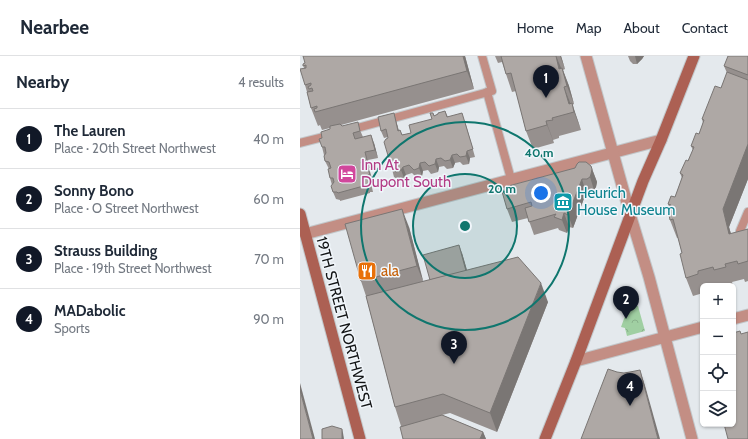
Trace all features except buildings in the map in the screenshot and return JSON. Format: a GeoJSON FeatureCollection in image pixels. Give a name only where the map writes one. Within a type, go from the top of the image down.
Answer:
{"type":"FeatureCollection","features":[{"type":"Feature","properties":{"kind":"main road"},"geometry":{"type":"LineString","coordinates":[[545,439],[576,361],[630,214],[694,56]]}},
{"type":"Feature","properties":{"kind":"main road","name":"19TH STREET NORTHWEST"},"geometry":{"type":"LineString","coordinates":[[300,214],[360,439]]}},
{"type":"Feature","properties":{"kind":"street"},"geometry":{"type":"LineString","coordinates":[[586,56],[649,277],[692,439]]}},
{"type":"Feature","properties":{"kind":"street"},"geometry":{"type":"LineString","coordinates":[[305,234],[661,140]]}},
{"type":"Feature","properties":{"kind":"street"},"geometry":{"type":"LineString","coordinates":[[736,318],[748,315]]}},
{"type":"Feature","properties":{"kind":"street"},"geometry":{"type":"LineString","coordinates":[[576,361],[700,328]]}},
{"type":"Feature","properties":{"kind":"lane"},"geometry":{"type":"LineString","coordinates":[[300,143],[492,91],[482,56]]}},
{"type":"Feature","properties":{"kind":"lane"},"geometry":{"type":"LineString","coordinates":[[487,92],[512,179]]}},
{"type":"Feature","properties":{"kind":"lane"},"geometry":{"type":"LineString","coordinates":[[745,250],[740,231],[748,212]]}},
{"type":"Feature","properties":{"kind":"green space"},"geometry":{"type":"Polygon","coordinates":[[[629,305],[638,306],[645,331],[627,336],[625,328],[621,327],[629,305]]]}},
{"type":"Feature","properties":{"kind":"place","name":"The Lauren"},"geometry":{"type":"Point","coordinates":[546,98]}},
{"type":"Feature","properties":{"kind":"place","name":"Inn At Dupont South"},"geometry":{"type":"Point","coordinates":[347,174]}},
{"type":"Feature","properties":{"kind":"place","name":"Heurich House Museum"},"geometry":{"type":"Point","coordinates":[563,202]}},
{"type":"Feature","properties":{"kind":"place","name":"ala"},"geometry":{"type":"Point","coordinates":[367,271]}},
{"type":"Feature","properties":{"kind":"place","name":"Sonny Bono"},"geometry":{"type":"Point","coordinates":[626,319]}},
{"type":"Feature","properties":{"kind":"place","name":"Strauss Building"},"geometry":{"type":"Point","coordinates":[454,364]}},
{"type":"Feature","properties":{"kind":"place","name":"MADabolic"},"geometry":{"type":"Point","coordinates":[630,406]}}]}
